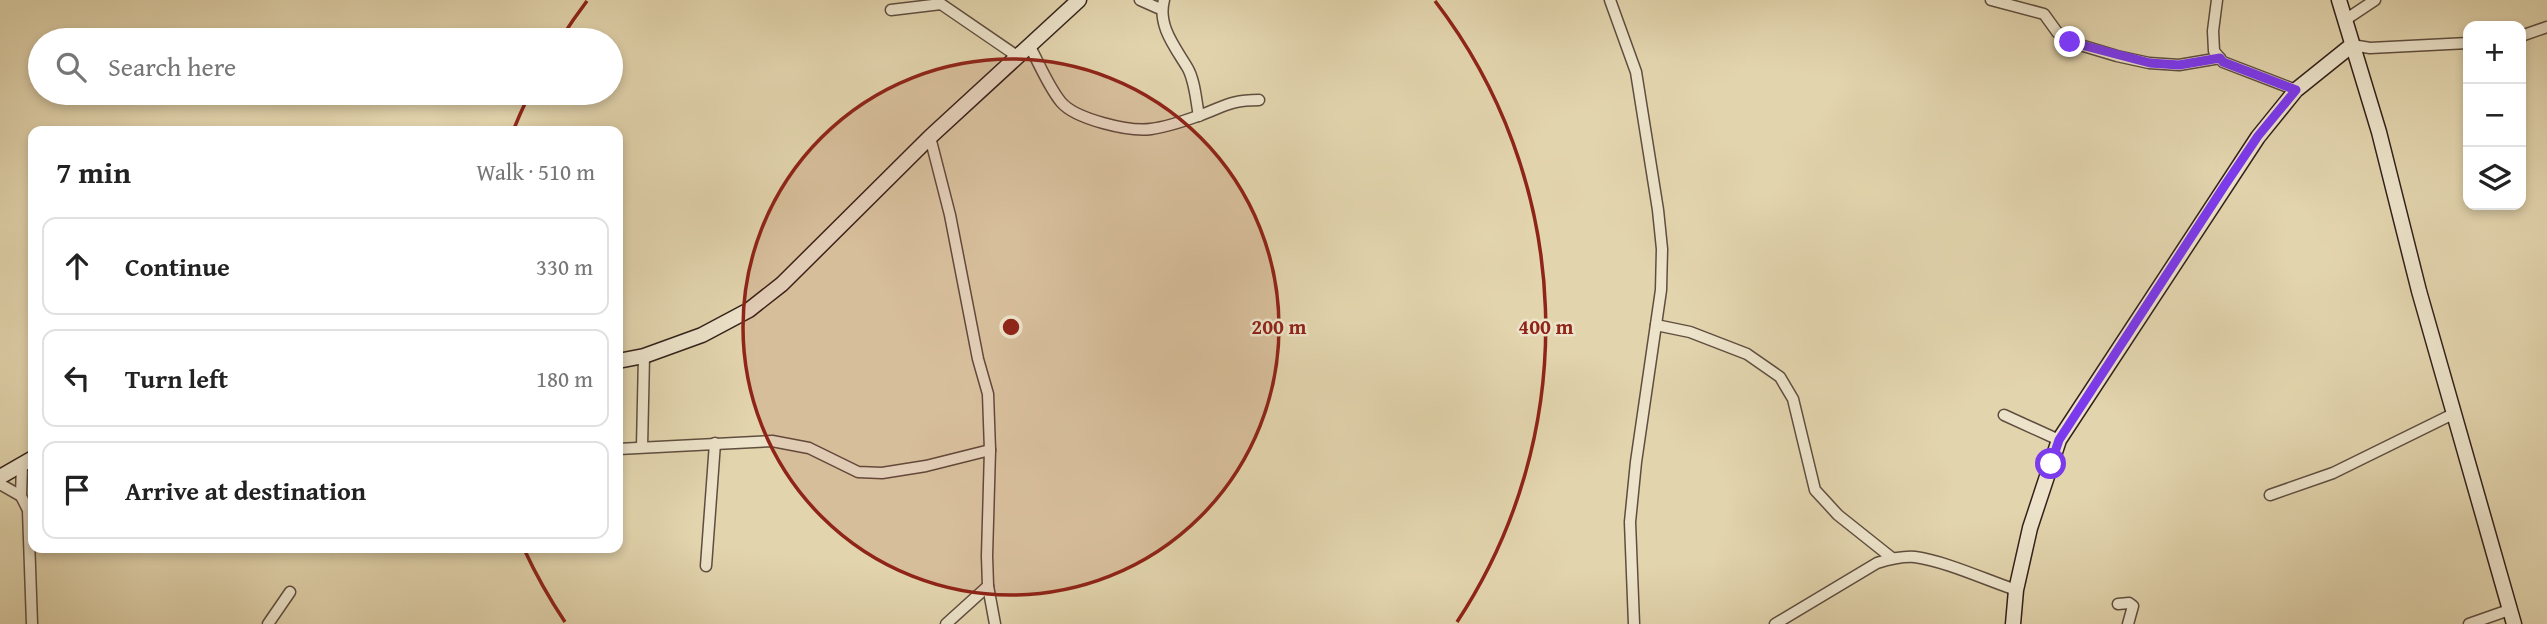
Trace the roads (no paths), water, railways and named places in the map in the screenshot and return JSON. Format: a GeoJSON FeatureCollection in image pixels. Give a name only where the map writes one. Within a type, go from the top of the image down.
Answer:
{"type":"FeatureCollection","features":[{"type":"Feature","properties":{"kind":"street"},"geometry":{"type":"LineString","coordinates":[[623,360],[644,356],[702,335],[749,310],[782,284],[930,137],[1079,0]]}},
{"type":"Feature","properties":{"kind":"street"},"geometry":{"type":"LineString","coordinates":[[1140,0],[1158,8],[1163,4]]}},
{"type":"Feature","properties":{"kind":"street"},"geometry":{"type":"LineString","coordinates":[[1610,0],[1636,72],[1662,249],[1656,325],[1630,522],[1634,624]]}},
{"type":"Feature","properties":{"kind":"street"},"geometry":{"type":"LineString","coordinates":[[1991,0],[2044,14],[2057,32],[2070,42],[2118,56],[2150,63],[2179,65],[2220,58]]}},
{"type":"Feature","properties":{"kind":"street"},"geometry":{"type":"LineString","coordinates":[[2217,0],[2213,31],[2214,51],[2223,62],[2296,90]]}},
{"type":"Feature","properties":{"kind":"street"},"geometry":{"type":"LineString","coordinates":[[2339,0],[2379,132],[2419,291],[2511,617],[2469,624]]}},
{"type":"Feature","properties":{"kind":"street"},"geometry":{"type":"LineString","coordinates":[[2345,20],[2375,0]]}},
{"type":"Feature","properties":{"kind":"street"},"geometry":{"type":"LineString","coordinates":[[891,10],[941,4],[1017,56]]}},
{"type":"Feature","properties":{"kind":"street"},"geometry":{"type":"LineString","coordinates":[[1163,4],[1166,31],[1178,56],[1187,67],[1199,116]]}},
{"type":"Feature","properties":{"kind":"street"},"geometry":{"type":"LineString","coordinates":[[2526,34],[2547,27]]}},
{"type":"Feature","properties":{"kind":"street"},"geometry":{"type":"LineString","coordinates":[[2013,624],[2016,590],[2031,528],[2059,440],[2258,136],[2296,90],[2352,45],[2370,48],[2463,43]]}},
{"type":"Feature","properties":{"kind":"street"},"geometry":{"type":"LineString","coordinates":[[1029,45],[1059,100],[1078,115],[1129,129],[1151,129],[1199,116],[1224,104],[1259,100]]}},
{"type":"Feature","properties":{"kind":"street"},"geometry":{"type":"LineString","coordinates":[[930,137],[950,215],[978,359],[988,394],[990,450],[987,556],[995,624]]}},
{"type":"Feature","properties":{"kind":"street"},"geometry":{"type":"LineString","coordinates":[[1656,325],[1690,332],[1747,354],[1780,377],[1793,399],[1815,491],[1838,515],[1892,558]]}},
{"type":"Feature","properties":{"kind":"street"},"geometry":{"type":"LineString","coordinates":[[642,447],[644,356]]}},
{"type":"Feature","properties":{"kind":"street"},"geometry":{"type":"LineString","coordinates":[[2270,495],[2333,473],[2453,414]]}},
{"type":"Feature","properties":{"kind":"street"},"geometry":{"type":"LineString","coordinates":[[2004,415],[2059,440]]}},
{"type":"Feature","properties":{"kind":"street"},"geometry":{"type":"LineString","coordinates":[[623,449],[772,441],[809,448],[858,472],[882,473],[926,466],[990,450]]}},
{"type":"Feature","properties":{"kind":"street"},"geometry":{"type":"LineString","coordinates":[[706,566],[715,443]]}},
{"type":"Feature","properties":{"kind":"street"},"geometry":{"type":"LineString","coordinates":[[0,477],[28,461]]}},
{"type":"Feature","properties":{"kind":"street"},"geometry":{"type":"LineString","coordinates":[[21,496],[28,461]]}},
{"type":"Feature","properties":{"kind":"street"},"geometry":{"type":"LineString","coordinates":[[0,484],[21,496],[28,510]]}},
{"type":"Feature","properties":{"kind":"street"},"geometry":{"type":"LineString","coordinates":[[30,553],[32,624]]}},
{"type":"Feature","properties":{"kind":"street"},"geometry":{"type":"LineString","coordinates":[[1775,624],[1821,594],[1877,563],[1892,558],[1915,557],[2016,590]]}},
{"type":"Feature","properties":{"kind":"street"},"geometry":{"type":"LineString","coordinates":[[946,624],[989,586]]}},
{"type":"Feature","properties":{"kind":"street"},"geometry":{"type":"LineString","coordinates":[[268,624],[290,592]]}},
{"type":"Feature","properties":{"kind":"street"},"geometry":{"type":"LineString","coordinates":[[2118,604],[2129,603],[2133,606],[2133,615],[2128,624]]}}]}
